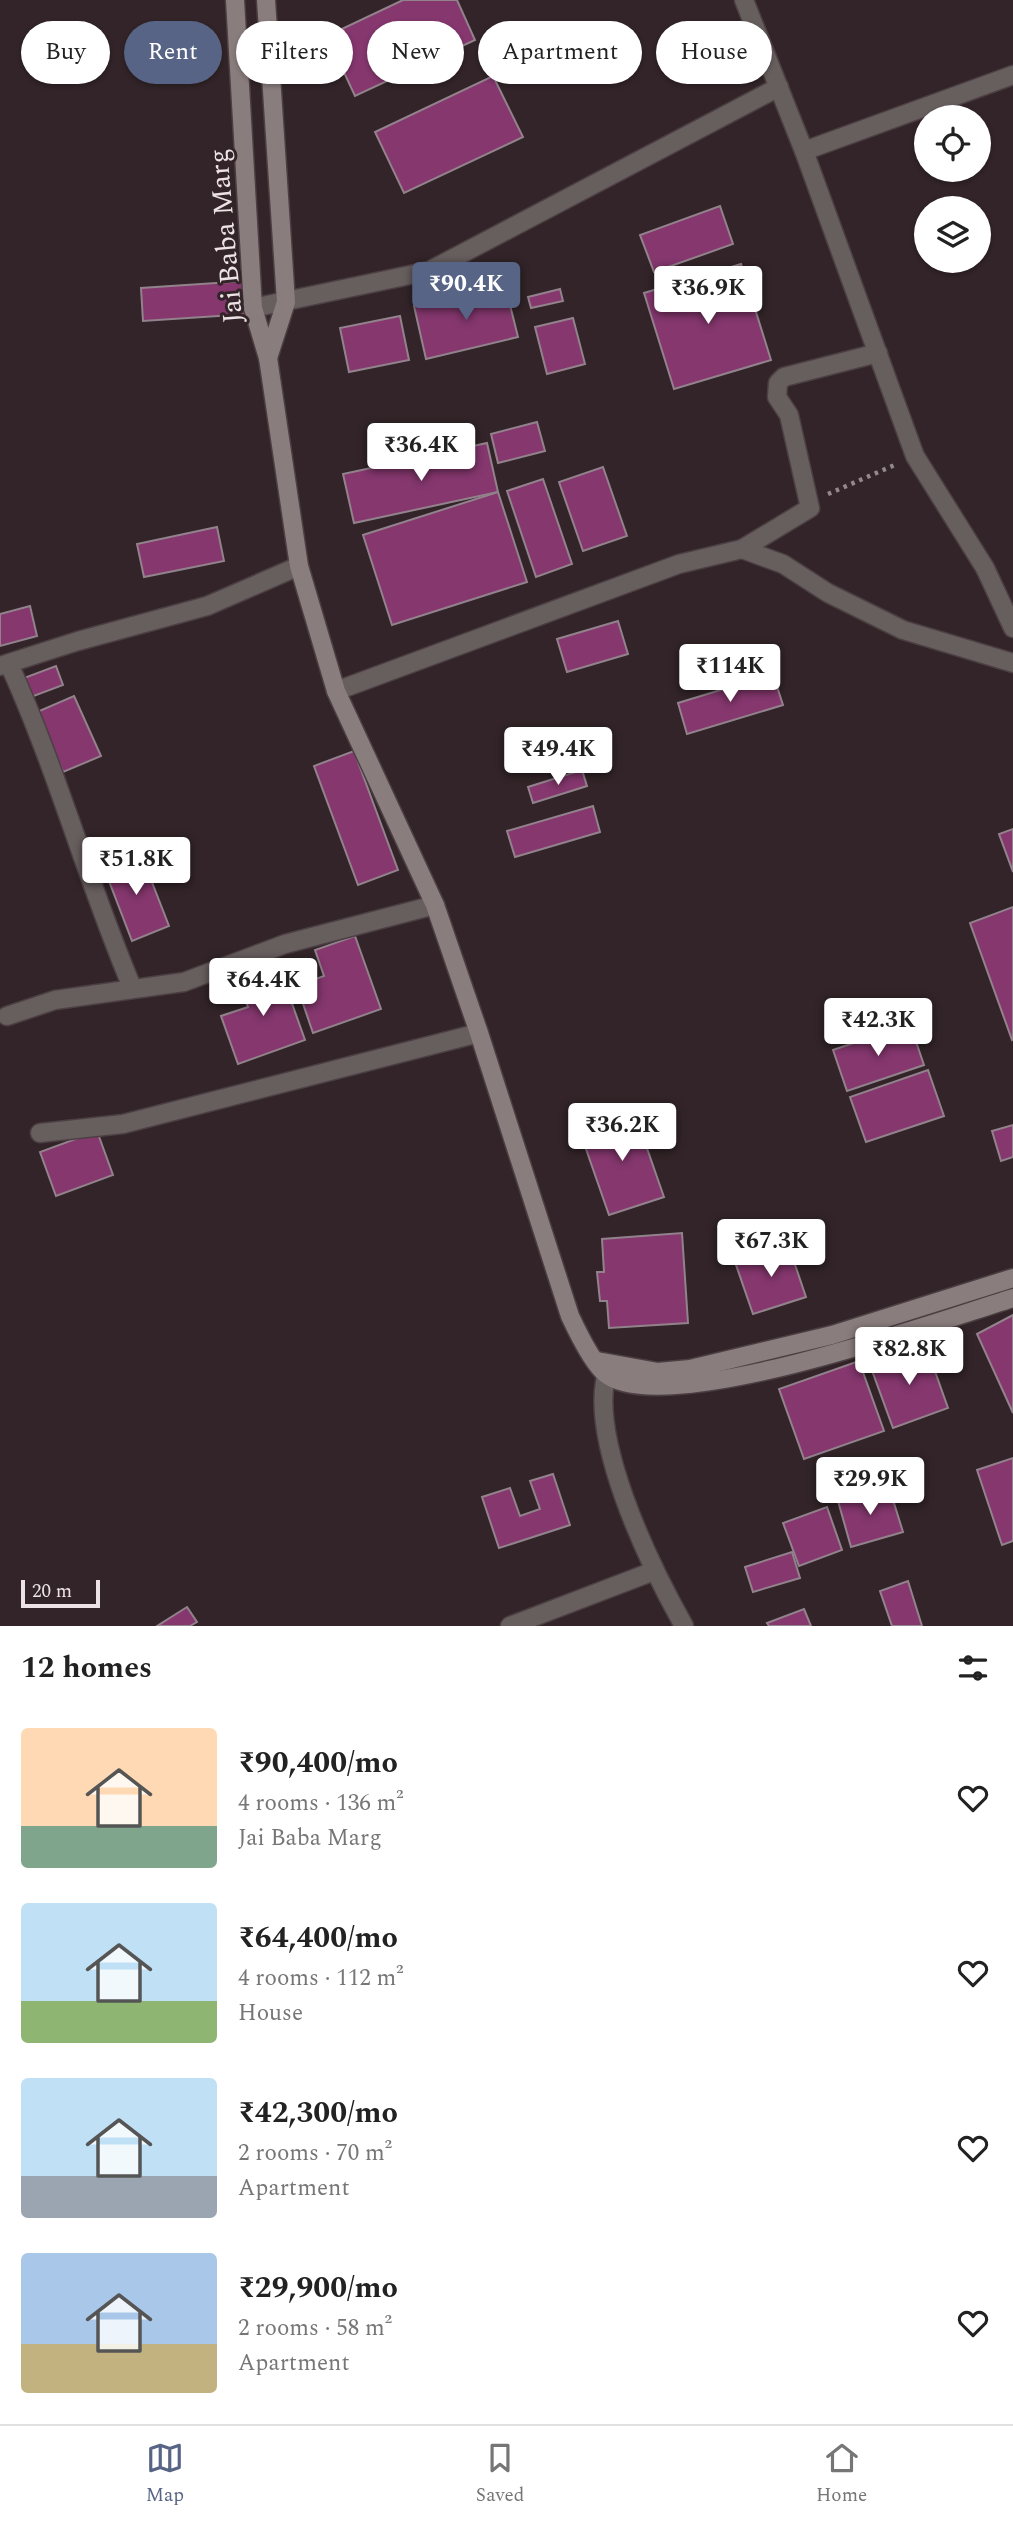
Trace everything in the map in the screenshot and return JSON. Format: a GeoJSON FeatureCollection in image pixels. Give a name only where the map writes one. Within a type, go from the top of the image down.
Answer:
{"type":"FeatureCollection","features":[{"type":"Feature","properties":{"kind":"street","name":"Jai Baba Marg"},"geometry":{"type":"LineString","coordinates":[[235,0],[253,308],[268,358]]}},
{"type":"Feature","properties":{"kind":"street","name":"Jai Baba Marg"},"geometry":{"type":"LineString","coordinates":[[266,0],[274,156],[286,302],[268,358]]}},
{"type":"Feature","properties":{"kind":"street"},"geometry":{"type":"LineString","coordinates":[[744,0],[804,151],[915,456],[985,568],[1013,628]]}},
{"type":"Feature","properties":{"kind":"street"},"geometry":{"type":"LineString","coordinates":[[804,151],[1013,75]]}},
{"type":"Feature","properties":{"kind":"street"},"geometry":{"type":"LineString","coordinates":[[253,308],[429,271],[779,88]]}},
{"type":"Feature","properties":{"kind":"street"},"geometry":{"type":"LineString","coordinates":[[245,156],[274,156]]}},
{"type":"Feature","properties":{"kind":"street"},"geometry":{"type":"LineString","coordinates":[[336,691],[679,564],[742,549],[803,514],[810,508],[811,501],[789,415],[777,397],[778,383],[784,377],[878,353]]}},
{"type":"Feature","properties":{"kind":"street"},"geometry":{"type":"LineString","coordinates":[[268,358],[299,566],[336,691],[435,905],[570,1316],[583,1344],[604,1366],[631,1384],[658,1388],[687,1386],[841,1351],[1013,1298]]}},
{"type":"Feature","properties":{"kind":"street"},"geometry":{"type":"LineString","coordinates":[[742,549],[783,564],[828,593],[903,630],[1013,663]]}},
{"type":"Feature","properties":{"kind":"street"},"geometry":{"type":"LineString","coordinates":[[132,987],[82,860],[41,736],[4,665],[78,640],[207,606],[299,566]]}},
{"type":"Feature","properties":{"kind":"street"},"geometry":{"type":"LineString","coordinates":[[8,1016],[55,1000],[132,987],[184,982],[285,944],[435,905]]}},
{"type":"Feature","properties":{"kind":"street"},"geometry":{"type":"LineString","coordinates":[[40,1133],[123,1124],[479,1033]]}},
{"type":"Feature","properties":{"kind":"street"},"geometry":{"type":"LineString","coordinates":[[604,1366],[658,1371],[690,1369],[832,1335],[1013,1278]]}},
{"type":"Feature","properties":{"kind":"street"},"geometry":{"type":"LineString","coordinates":[[604,1366],[604,1423],[608,1446],[654,1572],[684,1626]]}},
{"type":"Feature","properties":{"kind":"street"},"geometry":{"type":"LineString","coordinates":[[510,1626],[654,1572]]}},
{"type":"Feature","properties":{"kind":"path"},"geometry":{"type":"LineString","coordinates":[[811,501],[915,456]]}},
{"type":"Feature","properties":{"kind":"building"},"geometry":{"type":"Polygon","coordinates":[[[403,0],[457,0],[475,40],[464,45],[464,21],[367,21],[367,84],[381,84],[355,96],[349,84],[353,84],[353,24],[403,0]]]}},
{"type":"Feature","properties":{"kind":"building"},"geometry":{"type":"Polygon","coordinates":[[[478,83],[497,84],[523,137],[404,193],[375,132],[478,83]]]}},
{"type":"Feature","properties":{"kind":"building"},"geometry":{"type":"Polygon","coordinates":[[[720,206],[733,244],[654,272],[640,235],[720,206]]]}},
{"type":"Feature","properties":{"kind":"building"},"geometry":{"type":"Polygon","coordinates":[[[741,264],[771,360],[674,389],[644,293],[741,264]]]}},
{"type":"Feature","properties":{"kind":"building"},"geometry":{"type":"Polygon","coordinates":[[[246,281],[248,314],[143,321],[141,288],[246,281]]]}},
{"type":"Feature","properties":{"kind":"building"},"geometry":{"type":"Polygon","coordinates":[[[505,285],[518,337],[426,359],[414,306],[505,285]]]}},
{"type":"Feature","properties":{"kind":"building"},"geometry":{"type":"Polygon","coordinates":[[[560,289],[563,301],[531,308],[528,297],[560,289]]]}},
{"type":"Feature","properties":{"kind":"building"},"geometry":{"type":"Polygon","coordinates":[[[400,316],[409,360],[349,372],[340,328],[400,316]]]}},
{"type":"Feature","properties":{"kind":"building"},"geometry":{"type":"Polygon","coordinates":[[[573,318],[585,364],[547,374],[535,327],[573,318]]]}},
{"type":"Feature","properties":{"kind":"building"},"geometry":{"type":"Polygon","coordinates":[[[537,422],[545,451],[498,463],[491,434],[537,422]]]}},
{"type":"Feature","properties":{"kind":"building"},"geometry":{"type":"Polygon","coordinates":[[[487,443],[498,492],[354,523],[343,474],[487,443]]]}},
{"type":"Feature","properties":{"kind":"building"},"geometry":{"type":"Polygon","coordinates":[[[603,467],[627,536],[583,551],[559,482],[603,467]]]}},
{"type":"Feature","properties":{"kind":"building"},"geometry":{"type":"Polygon","coordinates":[[[543,479],[572,564],[536,577],[507,491],[543,479]]]}},
{"type":"Feature","properties":{"kind":"building"},"geometry":{"type":"Polygon","coordinates":[[[498,492],[527,582],[392,625],[363,535],[498,492]]]}},
{"type":"Feature","properties":{"kind":"building"},"geometry":{"type":"Polygon","coordinates":[[[217,527],[224,561],[144,577],[137,544],[217,527]]]}},
{"type":"Feature","properties":{"kind":"building"},"geometry":{"type":"Polygon","coordinates":[[[30,606],[37,636],[0,646],[0,614],[30,606]]]}},
{"type":"Feature","properties":{"kind":"building"},"geometry":{"type":"Polygon","coordinates":[[[618,621],[628,654],[567,672],[557,639],[618,621]]]}},
{"type":"Feature","properties":{"kind":"building"},"geometry":{"type":"Polygon","coordinates":[[[56,666],[63,685],[31,697],[24,678],[56,666]]]}},
{"type":"Feature","properties":{"kind":"building"},"geometry":{"type":"Polygon","coordinates":[[[773,674],[783,705],[687,734],[678,703],[773,674]]]}},
{"type":"Feature","properties":{"kind":"building"},"geometry":{"type":"Polygon","coordinates":[[[74,696],[101,756],[63,772],[37,712],[74,696]]]}},
{"type":"Feature","properties":{"kind":"building"},"geometry":{"type":"Polygon","coordinates":[[[354,751],[398,870],[358,885],[314,766],[354,751]]]}},
{"type":"Feature","properties":{"kind":"building"},"geometry":{"type":"Polygon","coordinates":[[[582,770],[587,786],[533,803],[528,787],[582,770]]]}},
{"type":"Feature","properties":{"kind":"building"},"geometry":{"type":"Polygon","coordinates":[[[593,806],[600,832],[515,857],[507,831],[593,806]]]}},
{"type":"Feature","properties":{"kind":"building"},"geometry":{"type":"Polygon","coordinates":[[[1013,829],[1013,872],[999,834],[1013,829]]]}},
{"type":"Feature","properties":{"kind":"building"},"geometry":{"type":"Polygon","coordinates":[[[141,854],[169,926],[132,941],[104,868],[141,854]]]}},
{"type":"Feature","properties":{"kind":"building"},"geometry":{"type":"Polygon","coordinates":[[[1013,907],[1013,1039],[1012,1040],[970,923],[1013,907]]]}},
{"type":"Feature","properties":{"kind":"building"},"geometry":{"type":"Polygon","coordinates":[[[355,936],[381,1009],[313,1033],[297,986],[324,976],[315,950],[355,936]]]}},
{"type":"Feature","properties":{"kind":"building"},"geometry":{"type":"Polygon","coordinates":[[[279,967],[305,1040],[238,1064],[221,1016],[248,1007],[239,981],[279,967]]]}},
{"type":"Feature","properties":{"kind":"building"},"geometry":{"type":"Polygon","coordinates":[[[910,1024],[924,1065],[847,1091],[833,1050],[910,1024]]]}},
{"type":"Feature","properties":{"kind":"building"},"geometry":{"type":"Polygon","coordinates":[[[928,1070],[944,1116],[866,1142],[850,1097],[928,1070]]]}},
{"type":"Feature","properties":{"kind":"building"},"geometry":{"type":"Polygon","coordinates":[[[634,1111],[664,1197],[609,1215],[579,1129],[634,1111]]]}},
{"type":"Feature","properties":{"kind":"building"},"geometry":{"type":"Polygon","coordinates":[[[1013,1125],[1013,1157],[1001,1161],[992,1131],[1013,1125]]]}},
{"type":"Feature","properties":{"kind":"building"},"geometry":{"type":"Polygon","coordinates":[[[97,1131],[113,1175],[56,1196],[40,1152],[97,1131]]]}},
{"type":"Feature","properties":{"kind":"building"},"geometry":{"type":"Polygon","coordinates":[[[682,1233],[688,1323],[609,1328],[607,1301],[600,1301],[597,1272],[604,1272],[602,1239],[682,1233]]]}},
{"type":"Feature","properties":{"kind":"building"},"geometry":{"type":"Polygon","coordinates":[[[788,1244],[806,1297],[753,1314],[735,1262],[788,1244]]]}},
{"type":"Feature","properties":{"kind":"building"},"geometry":{"type":"Polygon","coordinates":[[[1013,1315],[1013,1413],[977,1334],[1013,1315]]]}},
{"type":"Feature","properties":{"kind":"building"},"geometry":{"type":"Polygon","coordinates":[[[926,1346],[948,1408],[893,1428],[870,1365],[926,1346]]]}},
{"type":"Feature","properties":{"kind":"building"},"geometry":{"type":"Polygon","coordinates":[[[859,1361],[884,1431],[804,1459],[779,1389],[859,1361]]]}},
{"type":"Feature","properties":{"kind":"building"},"geometry":{"type":"Polygon","coordinates":[[[1013,1458],[1013,1541],[1002,1545],[977,1470],[1013,1458]]]}},
{"type":"Feature","properties":{"kind":"building"},"geometry":{"type":"Polygon","coordinates":[[[553,1474],[570,1525],[499,1548],[482,1497],[510,1488],[520,1516],[540,1509],[530,1481],[553,1474]]]}},
{"type":"Feature","properties":{"kind":"building"},"geometry":{"type":"Polygon","coordinates":[[[889,1487],[903,1532],[851,1547],[838,1501],[889,1487]]]}},
{"type":"Feature","properties":{"kind":"building"},"geometry":{"type":"Polygon","coordinates":[[[827,1507],[842,1550],[799,1566],[783,1523],[827,1507]]]}},
{"type":"Feature","properties":{"kind":"building"},"geometry":{"type":"Polygon","coordinates":[[[792,1552],[800,1578],[753,1592],[745,1567],[792,1552]]]}},
{"type":"Feature","properties":{"kind":"building"},"geometry":{"type":"Polygon","coordinates":[[[908,1581],[922,1626],[892,1626],[880,1591],[908,1581]]]}},
{"type":"Feature","properties":{"kind":"building"},"geometry":{"type":"Polygon","coordinates":[[[187,1607],[197,1622],[190,1626],[157,1626],[187,1607]]]}},
{"type":"Feature","properties":{"kind":"building"},"geometry":{"type":"Polygon","coordinates":[[[804,1609],[811,1626],[769,1626],[767,1623],[804,1609]]]}}]}
